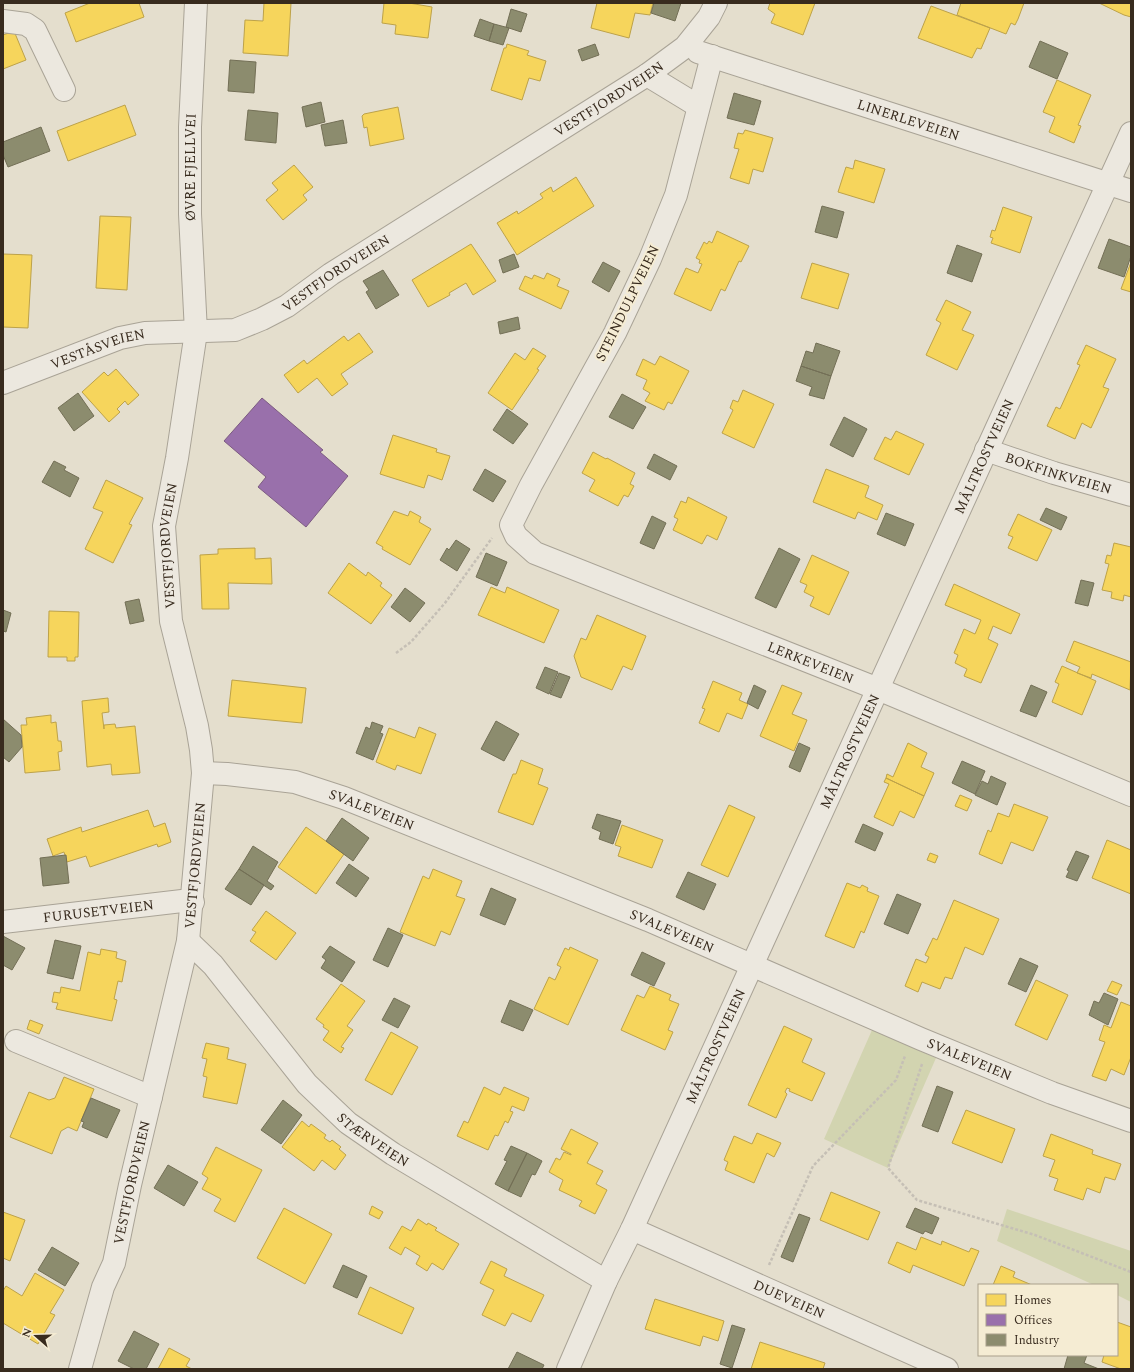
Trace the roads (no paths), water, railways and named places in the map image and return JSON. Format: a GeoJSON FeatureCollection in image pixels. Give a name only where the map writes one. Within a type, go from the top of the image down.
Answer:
{"type":"FeatureCollection","features":[{"type":"Feature","properties":{"kind":"street","name":"ØVRE FJELLVEI"},"geometry":{"type":"LineString","coordinates":[[196,3],[190,127],[190,214],[196,332]]}},
{"type":"Feature","properties":{"kind":"street","name":"VESTFJORDVEIEN"},"geometry":{"type":"LineString","coordinates":[[80,1369],[103,1287],[114,1263],[130,1185],[188,941],[193,902],[203,773],[201,750],[196,726],[171,621],[166,570],[164,526],[177,458],[196,332],[235,330],[262,319],[286,306],[331,274],[648,74],[685,47],[709,17],[716,3]]}},
{"type":"Feature","properties":{"kind":"street"},"geometry":{"type":"LineString","coordinates":[[3,21],[26,24],[35,30],[64,90]]}},
{"type":"Feature","properties":{"kind":"street","name":"LINERLEVEIEN"},"geometry":{"type":"LineString","coordinates":[[685,47],[1108,184],[1131,190]]}},
{"type":"Feature","properties":{"kind":"street","name":"STEINDULPVEIEN"},"geometry":{"type":"LineString","coordinates":[[513,531],[531,485],[615,333],[650,259],[676,195],[712,56]]}},
{"type":"Feature","properties":{"kind":"street"},"geometry":{"type":"LineString","coordinates":[[648,74],[698,106]]}},
{"type":"Feature","properties":{"kind":"street","name":"MÅLTROSTVEIEN"},"geometry":{"type":"LineString","coordinates":[[568,1369],[606,1281],[632,1229],[753,965],[1131,133]]}},
{"type":"Feature","properties":{"kind":"street","name":"VESTÅSVEIEN"},"geometry":{"type":"LineString","coordinates":[[3,383],[120,338],[145,333],[196,332]]}},
{"type":"Feature","properties":{"kind":"street","name":"BOKFINKVEIEN"},"geometry":{"type":"LineString","coordinates":[[986,450],[1054,473],[1131,495]]}},
{"type":"Feature","properties":{"kind":"street","name":"LERKEVEIEN"},"geometry":{"type":"LineString","coordinates":[[513,531],[535,553],[878,689],[1131,795]]}},
{"type":"Feature","properties":{"kind":"street","name":"SVALEVEIEN"},"geometry":{"type":"LineString","coordinates":[[203,773],[283,780],[344,798],[648,920],[920,1039],[1044,1090],[1131,1121]]}},
{"type":"Feature","properties":{"kind":"street","name":"FURUSETVEIEN"},"geometry":{"type":"LineString","coordinates":[[3,922],[182,901],[193,902]]}},
{"type":"Feature","properties":{"kind":"street","name":"STÆRVEIEN"},"geometry":{"type":"LineString","coordinates":[[188,941],[213,965],[307,1084],[348,1123],[393,1154],[606,1281]]}},
{"type":"Feature","properties":{"kind":"street"},"geometry":{"type":"LineString","coordinates":[[16,1041],[151,1097]]}},
{"type":"Feature","properties":{"kind":"street","name":"DUEVEIEN"},"geometry":{"type":"LineString","coordinates":[[632,1229],[947,1369]]}}]}
